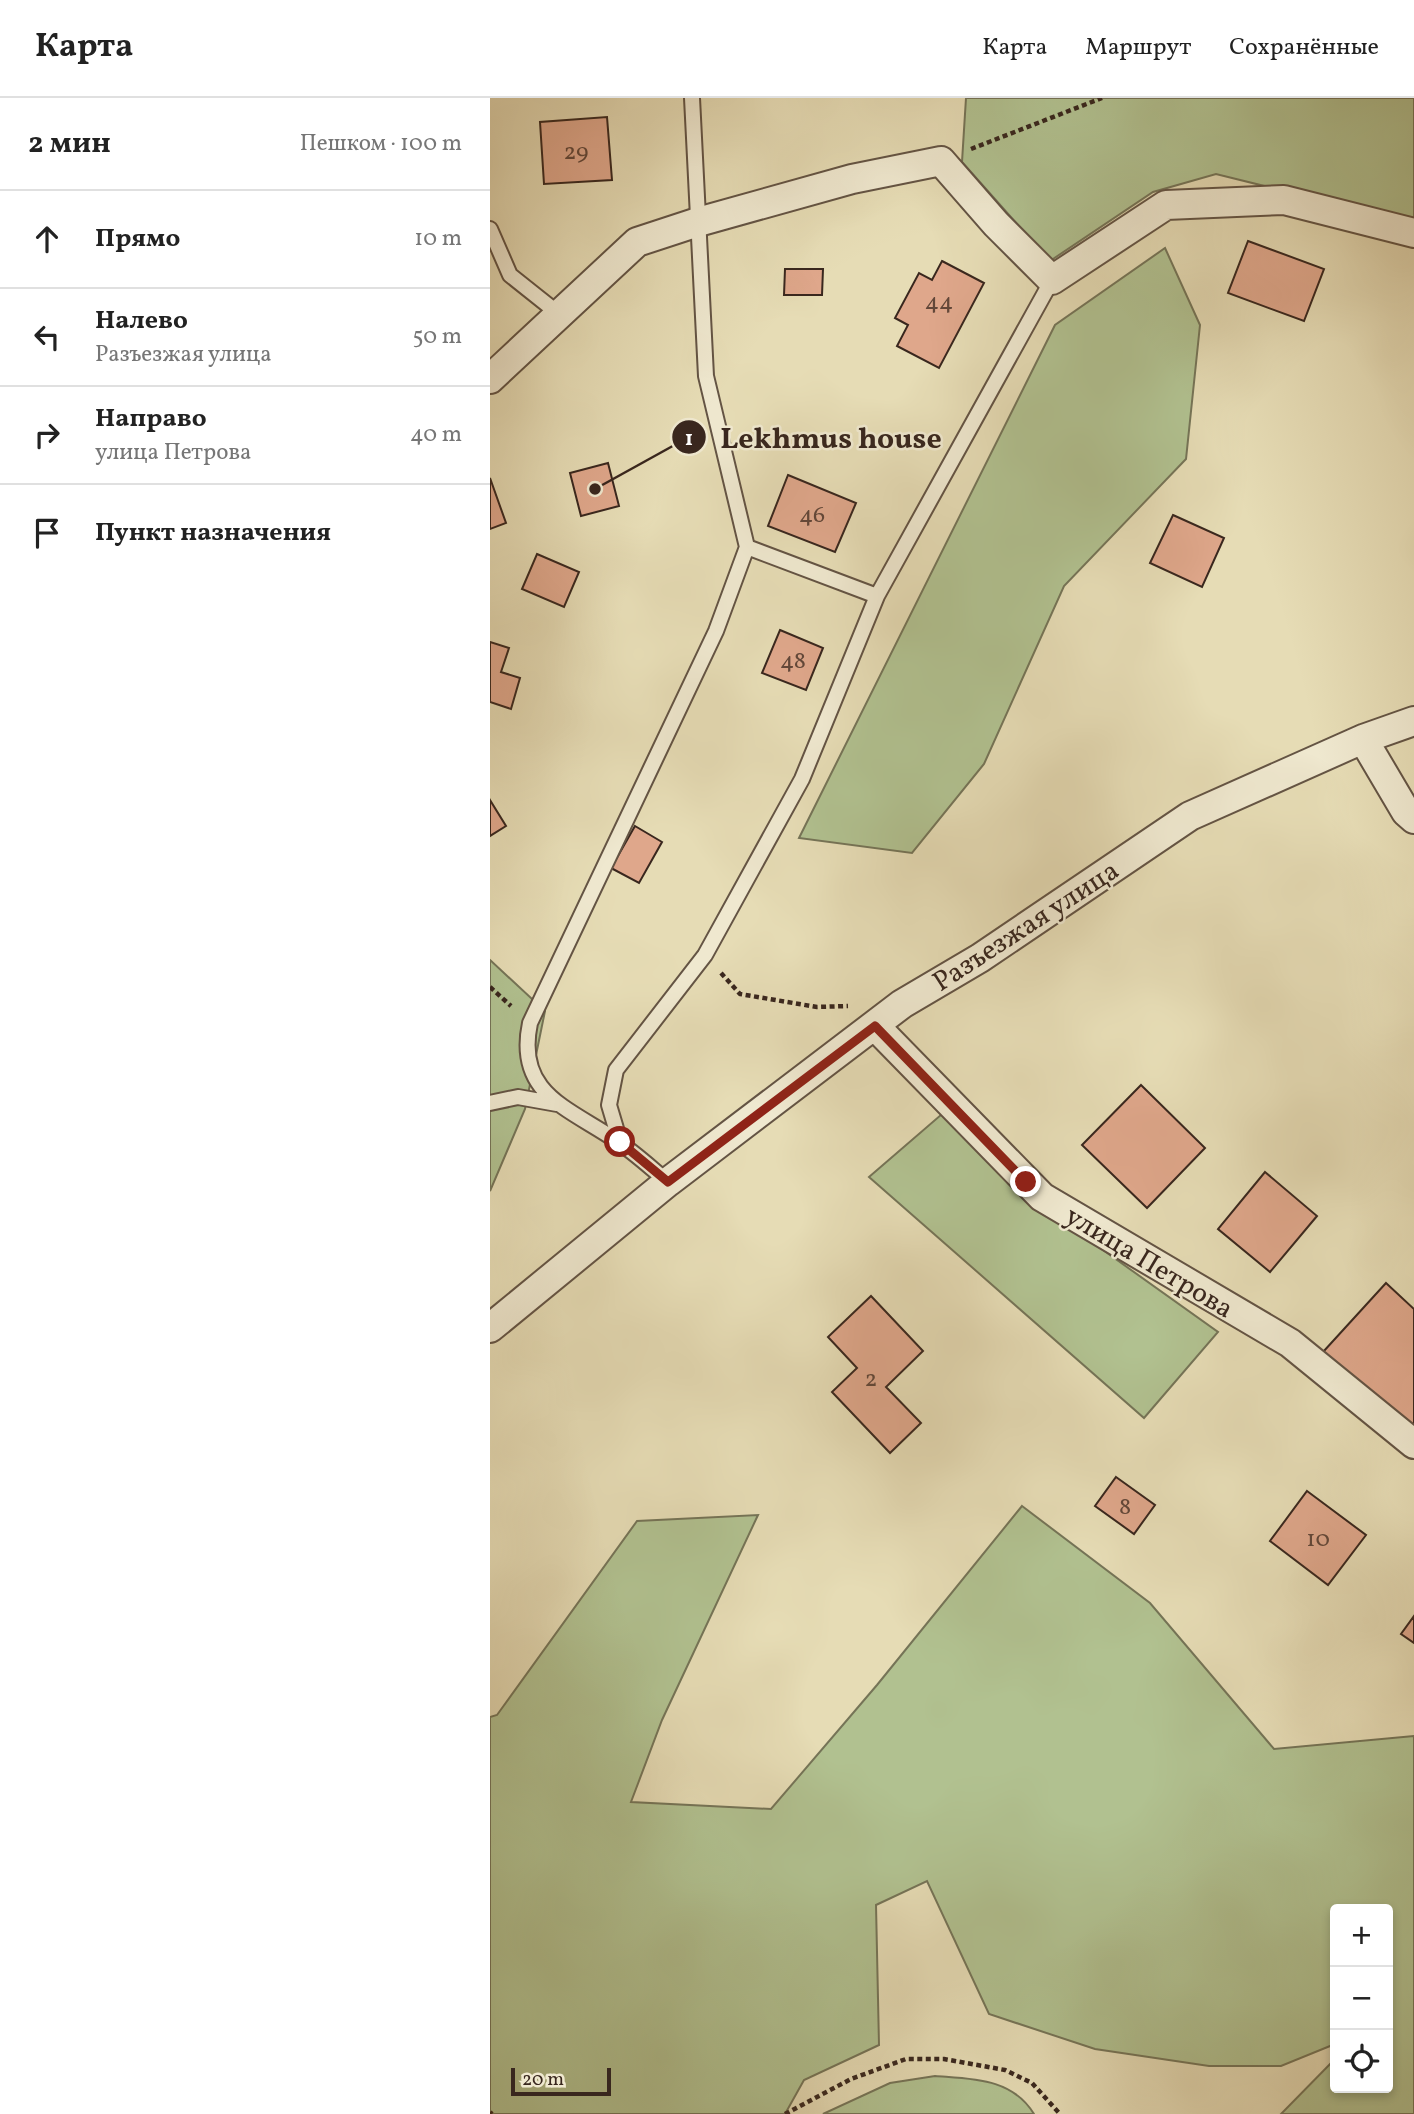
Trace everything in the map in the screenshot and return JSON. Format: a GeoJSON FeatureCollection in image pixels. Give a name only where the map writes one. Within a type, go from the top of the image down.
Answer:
{"type":"FeatureCollection","features":[{"type":"Feature","properties":{"kind":"street"},"geometry":{"type":"LineString","coordinates":[[490,379],[637,242],[852,179],[941,161],[996,224],[1052,280],[1166,205],[1284,200],[1414,233]]}},
{"type":"Feature","properties":{"kind":"street","name":"Разъезжая улица"},"geometry":{"type":"LineString","coordinates":[[490,1328],[668,1182],[902,1004],[980,958],[1190,816],[1363,739],[1414,721]]}},
{"type":"Feature","properties":{"kind":"street"},"geometry":{"type":"LineString","coordinates":[[1363,739],[1406,812],[1414,819]]}},
{"type":"Feature","properties":{"kind":"street","name":"улица Петрова"},"geometry":{"type":"LineString","coordinates":[[875,1026],[1042,1197],[1290,1343],[1414,1444]]}},
{"type":"Feature","properties":{"kind":"lane"},"geometry":{"type":"LineString","coordinates":[[668,1182],[620,1142],[557,1104],[539,1086],[528,1062],[527,1041],[530,1023],[716,631],[747,547],[706,376],[692,98]]}},
{"type":"Feature","properties":{"kind":"lane"},"geometry":{"type":"LineString","coordinates":[[490,229],[510,275],[559,314]]}},
{"type":"Feature","properties":{"kind":"lane"},"geometry":{"type":"LineString","coordinates":[[620,1142],[609,1105],[616,1070],[705,955],[802,779],[877,596],[1052,280]]}},
{"type":"Feature","properties":{"kind":"lane"},"geometry":{"type":"LineString","coordinates":[[747,547],[877,596]]}},
{"type":"Feature","properties":{"kind":"lane"},"geometry":{"type":"LineString","coordinates":[[490,1103],[518,1097],[557,1104]]}},
{"type":"Feature","properties":{"kind":"path"},"geometry":{"type":"LineString","coordinates":[[941,161],[1102,98]]}},
{"type":"Feature","properties":{"kind":"path"},"geometry":{"type":"LineString","coordinates":[[705,955],[740,994],[817,1007],[853,1006]]}},
{"type":"Feature","properties":{"kind":"path"},"geometry":{"type":"LineString","coordinates":[[786,2114],[851,2079],[906,2059],[944,2059],[1005,2070],[1032,2083],[1060,2114]]}},
{"type":"Feature","properties":{"kind":"green space"},"geometry":{"type":"Polygon","coordinates":[[[966,98],[1414,98],[1414,223],[1216,174],[1153,192],[1050,261],[962,162],[966,98]]]}},
{"type":"Feature","properties":{"kind":"green space"},"geometry":{"type":"Polygon","coordinates":[[[1165,248],[1200,325],[1186,459],[1064,586],[984,764],[912,853],[799,838],[1055,325],[1165,248]]]}},
{"type":"Feature","properties":{"kind":"green space"},"geometry":{"type":"Polygon","coordinates":[[[490,960],[545,1011],[525,1109],[490,1191],[490,960]]]}},
{"type":"Feature","properties":{"kind":"green space"},"geometry":{"type":"Polygon","coordinates":[[[942,1114],[1012,1185],[1218,1332],[1144,1418],[869,1177],[942,1114]]]}},
{"type":"Feature","properties":{"kind":"green space"},"geometry":{"type":"Polygon","coordinates":[[[1022,1506],[1150,1603],[1274,1749],[1414,1736],[1414,2114],[1281,2114],[1330,2064],[1330,2093],[1393,2093],[1393,1904],[1330,1904],[1330,2046],[1281,2066],[1209,2066],[1095,2049],[989,2014],[927,1881],[876,1905],[879,2045],[804,2080],[785,2114],[490,2114],[490,1717],[497,1715],[637,1521],[758,1515],[662,1720],[631,1802],[771,1809],[877,1685],[1022,1506]]]}},
{"type":"Feature","properties":{"kind":"green space"},"geometry":{"type":"Polygon","coordinates":[[[935,2076],[977,2080],[1003,2087],[1015,2093],[1034,2114],[823,2114],[890,2083],[935,2076]]]}},
{"type":"Feature","properties":{"kind":"building"},"geometry":{"type":"Polygon","coordinates":[[[607,117],[612,180],[544,184],[540,122],[607,117]]]}},
{"type":"Feature","properties":{"kind":"building"},"geometry":{"type":"Polygon","coordinates":[[[1248,241],[1324,269],[1304,321],[1228,293],[1248,241]]]}},
{"type":"Feature","properties":{"kind":"building"},"geometry":{"type":"Polygon","coordinates":[[[942,261],[984,283],[939,368],[897,346],[908,325],[895,318],[919,273],[932,280],[942,261]]]}},
{"type":"Feature","properties":{"kind":"building"},"geometry":{"type":"Polygon","coordinates":[[[785,269],[823,269],[822,295],[784,295],[785,269]]]}},
{"type":"Feature","properties":{"kind":"building"},"geometry":{"type":"Polygon","coordinates":[[[608,463],[619,506],[581,516],[570,473],[608,463]]]}},
{"type":"Feature","properties":{"kind":"building"},"geometry":{"type":"Polygon","coordinates":[[[788,475],[856,503],[835,552],[768,526],[788,475]]]}},
{"type":"Feature","properties":{"kind":"building"},"geometry":{"type":"Polygon","coordinates":[[[490,478],[506,523],[490,529],[490,478]]]}},
{"type":"Feature","properties":{"kind":"building"},"geometry":{"type":"Polygon","coordinates":[[[1173,515],[1224,538],[1202,587],[1150,563],[1173,515]]]}},
{"type":"Feature","properties":{"kind":"building"},"geometry":{"type":"Polygon","coordinates":[[[537,554],[579,572],[564,607],[522,589],[537,554]]]}},
{"type":"Feature","properties":{"kind":"building"},"geometry":{"type":"Polygon","coordinates":[[[780,630],[823,648],[806,690],[762,673],[780,630]]]}},
{"type":"Feature","properties":{"kind":"building"},"geometry":{"type":"Polygon","coordinates":[[[490,642],[509,648],[501,672],[520,678],[511,709],[490,702],[490,642]]]}},
{"type":"Feature","properties":{"kind":"building"},"geometry":{"type":"Polygon","coordinates":[[[490,800],[506,826],[490,836],[490,800]]]}},
{"type":"Feature","properties":{"kind":"building"},"geometry":{"type":"Polygon","coordinates":[[[635,826],[662,842],[639,883],[611,868],[635,826]]]}},
{"type":"Feature","properties":{"kind":"building"},"geometry":{"type":"Polygon","coordinates":[[[1141,1085],[1205,1148],[1147,1208],[1082,1145],[1141,1085]]]}},
{"type":"Feature","properties":{"kind":"building"},"geometry":{"type":"Polygon","coordinates":[[[1265,1172],[1317,1216],[1270,1272],[1218,1229],[1265,1172]]]}},
{"type":"Feature","properties":{"kind":"building"},"geometry":{"type":"Polygon","coordinates":[[[1386,1283],[1414,1309],[1414,1423],[1408,1430],[1323,1352],[1386,1283]]]}},
{"type":"Feature","properties":{"kind":"building"},"geometry":{"type":"Polygon","coordinates":[[[871,1296],[923,1351],[886,1387],[921,1423],[890,1453],[832,1392],[857,1368],[828,1337],[871,1296]]]}},
{"type":"Feature","properties":{"kind":"building"},"geometry":{"type":"Polygon","coordinates":[[[1116,1477],[1155,1505],[1134,1534],[1095,1506],[1116,1477]]]}},
{"type":"Feature","properties":{"kind":"building"},"geometry":{"type":"Polygon","coordinates":[[[1307,1491],[1366,1535],[1328,1585],[1270,1541],[1307,1491]]]}},
{"type":"Feature","properties":{"kind":"building"},"geometry":{"type":"Polygon","coordinates":[[[1414,1616],[1414,1643],[1401,1634],[1414,1616]]]}},
{"type":"Feature","properties":{"kind":"place","name":"Lekhmus house"},"geometry":{"type":"Point","coordinates":[595,489]}},
{"type":"Feature","properties":{"kind":"route"},"geometry":{"type":"LineString","coordinates":[[620,1142],[668,1182],[875,1026],[1026,1182]]}}]}
